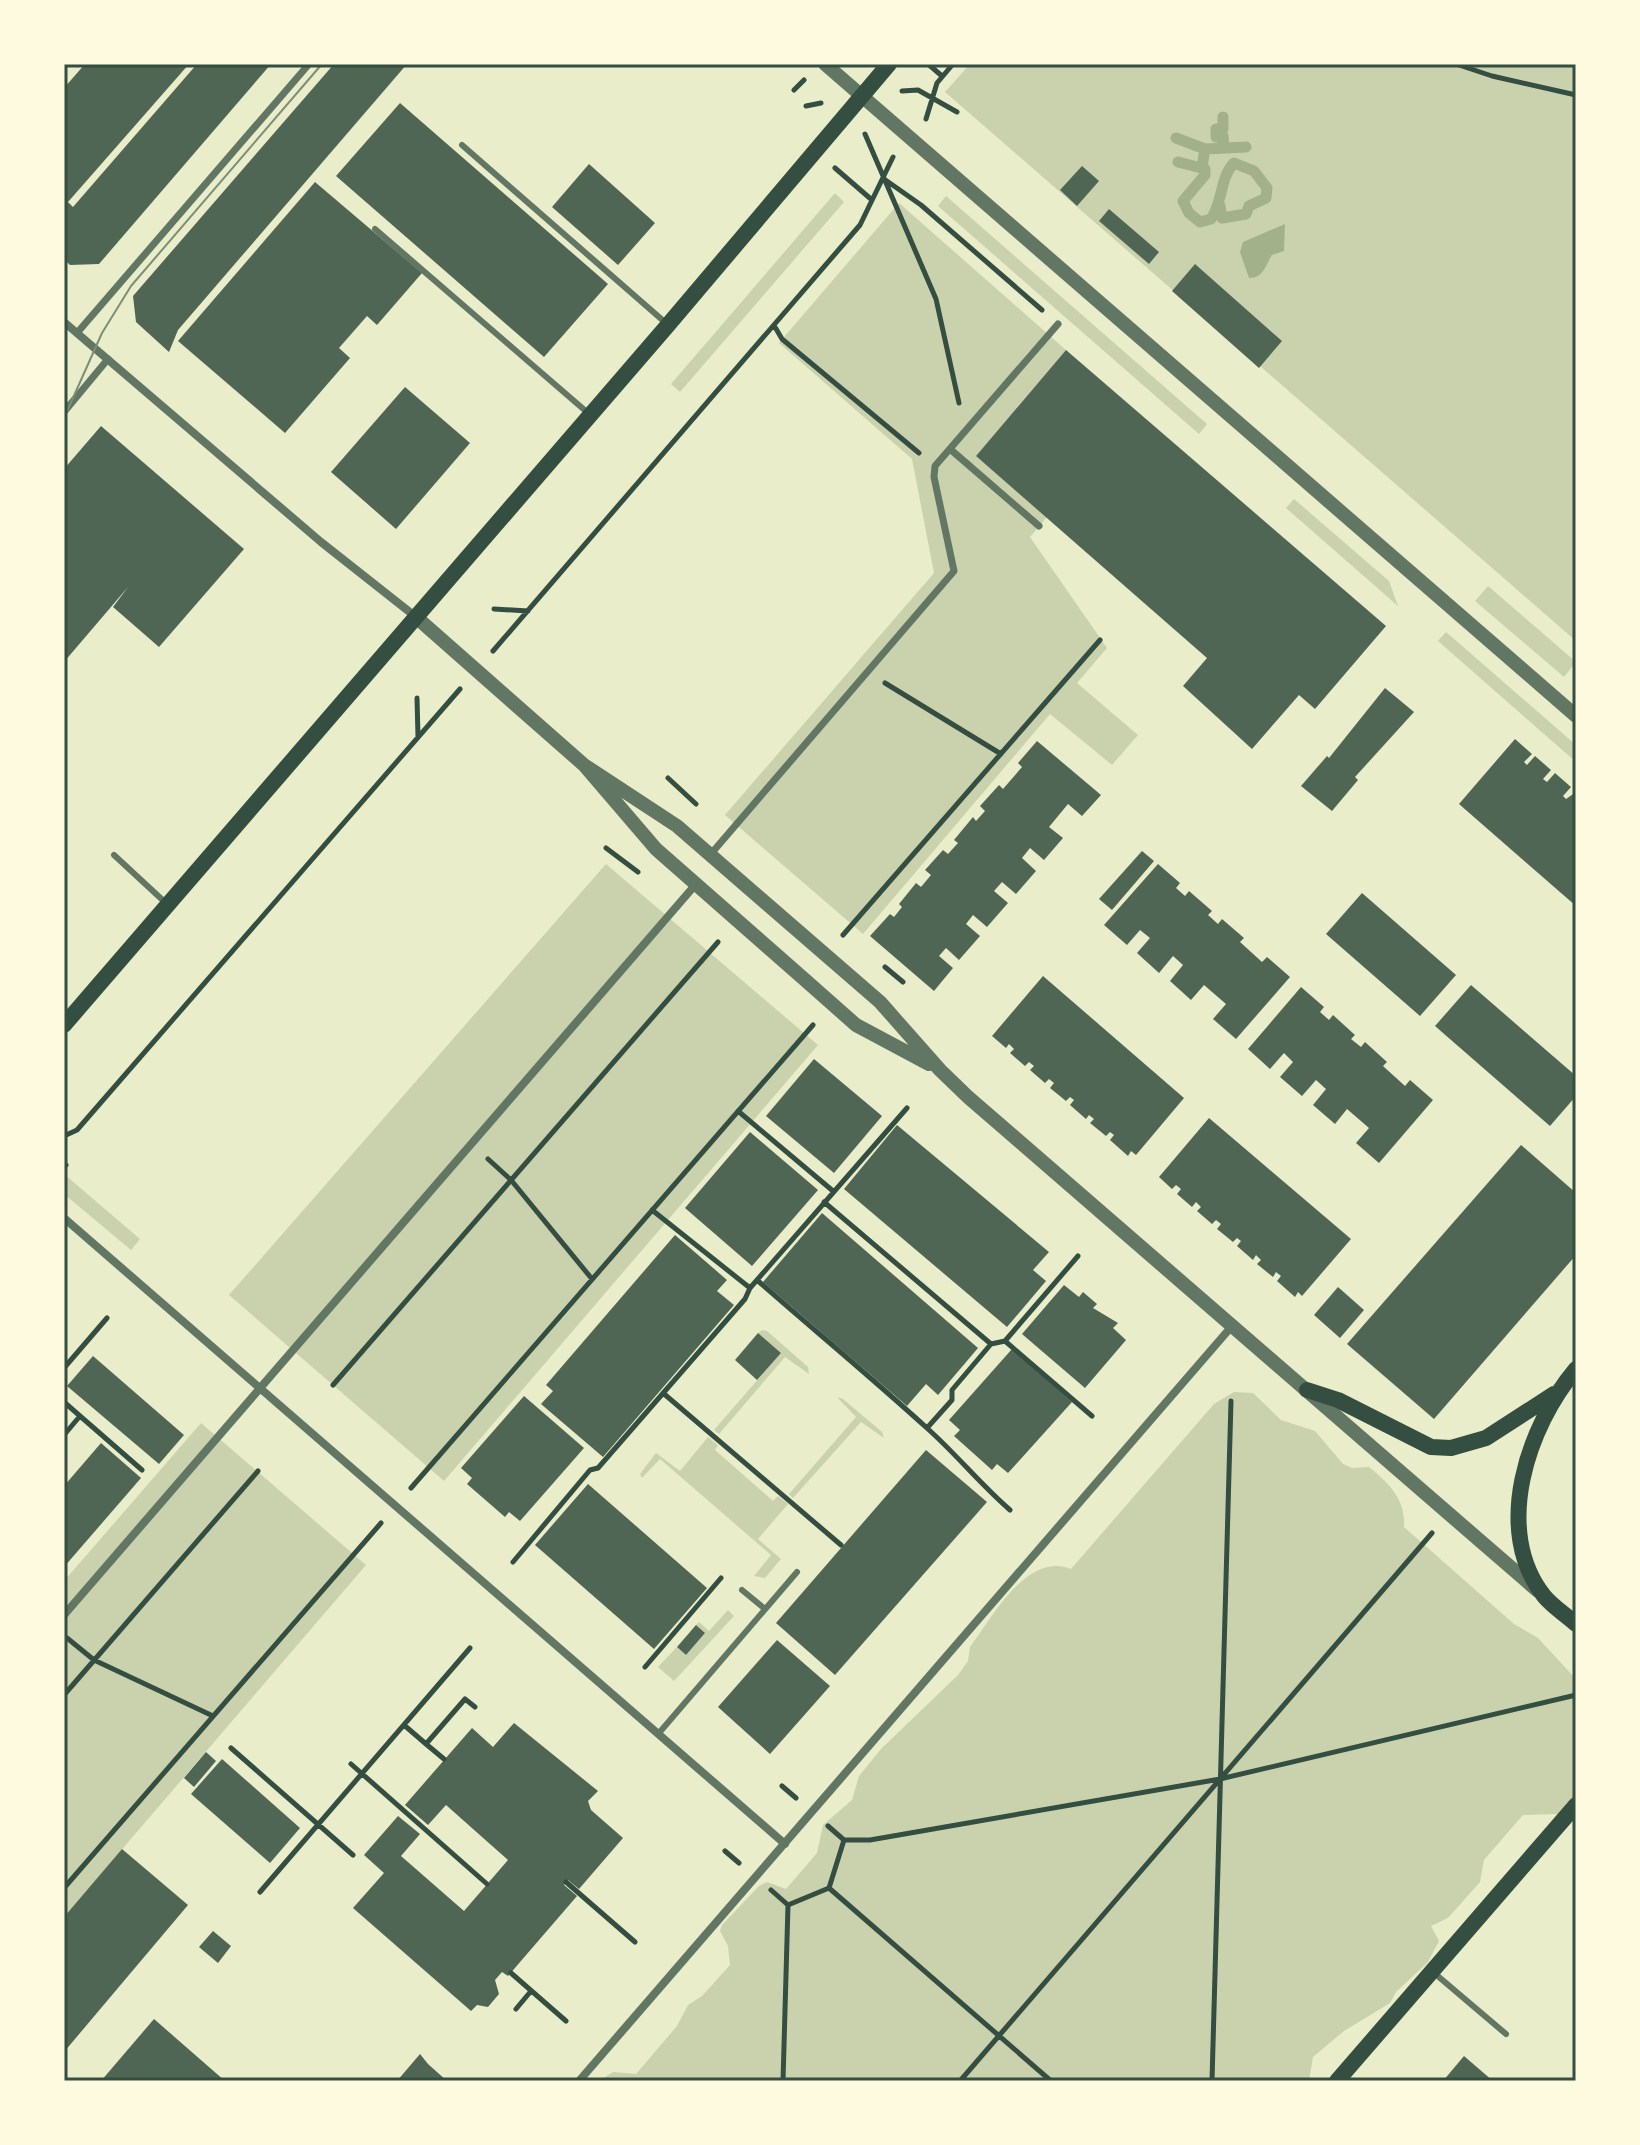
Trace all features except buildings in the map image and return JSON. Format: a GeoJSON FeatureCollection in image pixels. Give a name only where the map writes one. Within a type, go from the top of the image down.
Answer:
{"type":"FeatureCollection","features":[{"type":"Feature","properties":{"kind":"main road"},"geometry":{"type":"LineString","coordinates":[[64,1025],[591,415],[889,64]]}},
{"type":"Feature","properties":{"kind":"main road"},"geometry":{"type":"LineString","coordinates":[[1307,1390],[1338,1400],[1431,1447],[1451,1448],[1486,1438],[1556,1393],[1576,1369]]}},
{"type":"Feature","properties":{"kind":"main road"},"geometry":{"type":"LineString","coordinates":[[1556,1393],[1525,1469],[1519,1509],[1521,1544],[1528,1567],[1544,1596],[1576,1624]]}},
{"type":"Feature","properties":{"kind":"main road"},"geometry":{"type":"LineString","coordinates":[[1337,2081],[1576,1805]]}},
{"type":"Feature","properties":{"kind":"street"},"geometry":{"type":"LineString","coordinates":[[77,333],[309,64]]}},
{"type":"Feature","properties":{"kind":"street"},"geometry":{"type":"LineString","coordinates":[[825,64],[1576,716]]}},
{"type":"Feature","properties":{"kind":"street"},"geometry":{"type":"LineString","coordinates":[[64,322],[321,542],[477,670],[584,765],[656,849],[856,1025],[940,1070]]}},
{"type":"Feature","properties":{"kind":"street"},"geometry":{"type":"LineString","coordinates":[[710,855],[954,571],[934,477],[935,466],[1058,324]]}},
{"type":"Feature","properties":{"kind":"street"},"geometry":{"type":"LineString","coordinates":[[64,412],[108,359]]}},
{"type":"Feature","properties":{"kind":"street"},"geometry":{"type":"LineString","coordinates":[[950,449],[1039,526]]}},
{"type":"Feature","properties":{"kind":"street"},"geometry":{"type":"LineString","coordinates":[[584,765],[677,826],[880,1002],[940,1070],[1544,1596]]}},
{"type":"Feature","properties":{"kind":"street"},"geometry":{"type":"LineString","coordinates":[[64,1615],[696,884]]}},
{"type":"Feature","properties":{"kind":"street"},"geometry":{"type":"LineString","coordinates":[[64,1218],[785,1844]]}},
{"type":"Feature","properties":{"kind":"street"},"geometry":{"type":"LineString","coordinates":[[579,2081],[1232,1326]]}},
{"type":"Feature","properties":{"kind":"lane"},"geometry":{"type":"LineString","coordinates":[[462,145],[668,325]]}},
{"type":"Feature","properties":{"kind":"lane"},"geometry":{"type":"LineString","coordinates":[[375,229],[591,415]]}},
{"type":"Feature","properties":{"kind":"lane"},"geometry":{"type":"LineString","coordinates":[[114,855],[168,905]]}},
{"type":"Feature","properties":{"kind":"lane"},"geometry":{"type":"LineString","coordinates":[[659,1733],[797,1572]]}},
{"type":"Feature","properties":{"kind":"lane"},"geometry":{"type":"LineString","coordinates":[[742,1590],[765,1609]]}},
{"type":"Feature","properties":{"kind":"lane"},"geometry":{"type":"LineString","coordinates":[[1433,1972],[1506,2034]]}},
{"type":"Feature","properties":{"kind":"path"},"geometry":{"type":"LineString","coordinates":[[928,64],[942,77]]}},
{"type":"Feature","properties":{"kind":"path"},"geometry":{"type":"LineString","coordinates":[[928,116],[942,77],[953,64]]}},
{"type":"Feature","properties":{"kind":"path"},"geometry":{"type":"LineString","coordinates":[[1456,64],[1480,67],[1576,95]]}},
{"type":"Feature","properties":{"kind":"path"},"geometry":{"type":"LineString","coordinates":[[918,90],[957,112]]}},
{"type":"Feature","properties":{"kind":"path"},"geometry":{"type":"LineString","coordinates":[[866,143],[936,299],[965,431]]}},
{"type":"Feature","properties":{"kind":"path"},"geometry":{"type":"LineString","coordinates":[[64,1136],[77,1130],[775,327],[860,225],[896,152]]}},
{"type":"Feature","properties":{"kind":"path"},"geometry":{"type":"LineString","coordinates":[[841,173],[872,200]]}},
{"type":"Feature","properties":{"kind":"path"},"geometry":{"type":"LineString","coordinates":[[883,178],[921,205],[1058,324]]}},
{"type":"Feature","properties":{"kind":"path"},"geometry":{"type":"LineString","coordinates":[[775,327],[782,339],[935,466]]}},
{"type":"Feature","properties":{"kind":"path"},"geometry":{"type":"LineString","coordinates":[[494,609],[528,611]]}},
{"type":"Feature","properties":{"kind":"path"},"geometry":{"type":"LineString","coordinates":[[845,933],[1100,640]]}},
{"type":"Feature","properties":{"kind":"path"},"geometry":{"type":"LineString","coordinates":[[870,669],[894,691],[1001,754]]}},
{"type":"Feature","properties":{"kind":"path"},"geometry":{"type":"LineString","coordinates":[[417,698],[418,737]]}},
{"type":"Feature","properties":{"kind":"path"},"geometry":{"type":"LineString","coordinates":[[333,1385],[718,942]]}},
{"type":"Feature","properties":{"kind":"path"},"geometry":{"type":"LineString","coordinates":[[409,1490],[813,1025]]}},
{"type":"Feature","properties":{"kind":"path"},"geometry":{"type":"LineString","coordinates":[[513,1562],[590,1470],[598,1468],[745,1299],[750,1288],[907,1108]]}},
{"type":"Feature","properties":{"kind":"path"},"geometry":{"type":"LineString","coordinates":[[738,1111],[833,1191]]}},
{"type":"Feature","properties":{"kind":"path"},"geometry":{"type":"LineString","coordinates":[[471,1144],[511,1180],[592,1279]]}},
{"type":"Feature","properties":{"kind":"path"},"geometry":{"type":"LineString","coordinates":[[824,1202],[991,1344]]}},
{"type":"Feature","properties":{"kind":"path"},"geometry":{"type":"LineString","coordinates":[[652,1210],[750,1288]]}},
{"type":"Feature","properties":{"kind":"path"},"geometry":{"type":"LineString","coordinates":[[927,1428],[952,1400],[952,1390],[991,1344],[1005,1341],[1078,1256]]}},
{"type":"Feature","properties":{"kind":"path"},"geometry":{"type":"LineString","coordinates":[[757,1280],[927,1428],[968,1466],[973,1478],[1010,1510]]}},
{"type":"Feature","properties":{"kind":"path"},"geometry":{"type":"LineString","coordinates":[[64,1368],[107,1318]]}},
{"type":"Feature","properties":{"kind":"path"},"geometry":{"type":"LineString","coordinates":[[1005,1341],[1092,1416]]}},
{"type":"Feature","properties":{"kind":"path"},"geometry":{"type":"LineString","coordinates":[[663,1393],[841,1545]]}},
{"type":"Feature","properties":{"kind":"path"},"geometry":{"type":"LineString","coordinates":[[1212,2081],[1231,1401]]}},
{"type":"Feature","properties":{"kind":"path"},"geometry":{"type":"LineString","coordinates":[[64,1402],[142,1470]]}},
{"type":"Feature","properties":{"kind":"path"},"geometry":{"type":"LineString","coordinates":[[64,1435],[80,1416]]}},
{"type":"Feature","properties":{"kind":"path"},"geometry":{"type":"LineString","coordinates":[[64,1695],[258,1471]]}},
{"type":"Feature","properties":{"kind":"path"},"geometry":{"type":"LineString","coordinates":[[64,1888],[383,1520]]}},
{"type":"Feature","properties":{"kind":"path"},"geometry":{"type":"LineString","coordinates":[[960,2081],[1418,1548]]}},
{"type":"Feature","properties":{"kind":"path"},"geometry":{"type":"LineString","coordinates":[[645,1667],[725,1574]]}},
{"type":"Feature","properties":{"kind":"path"},"geometry":{"type":"LineString","coordinates":[[64,1635],[94,1660],[213,1716]]}},
{"type":"Feature","properties":{"kind":"path"},"geometry":{"type":"LineString","coordinates":[[260,1892],[470,1648]]}},
{"type":"Feature","properties":{"kind":"path"},"geometry":{"type":"LineString","coordinates":[[829,1888],[842,1838],[870,1840],[1220,1779],[1576,1695]]}},
{"type":"Feature","properties":{"kind":"path"},"geometry":{"type":"LineString","coordinates":[[426,1744],[465,1699],[475,1707]]}},
{"type":"Feature","properties":{"kind":"path"},"geometry":{"type":"LineString","coordinates":[[404,1725],[444,1759]]}},
{"type":"Feature","properties":{"kind":"path"},"geometry":{"type":"LineString","coordinates":[[231,1748],[353,1855]]}},
{"type":"Feature","properties":{"kind":"path"},"geometry":{"type":"LineString","coordinates":[[351,1764],[487,1884]]}},
{"type":"Feature","properties":{"kind":"path"},"geometry":{"type":"LineString","coordinates":[[566,1882],[635,1942]]}},
{"type":"Feature","properties":{"kind":"path"},"geometry":{"type":"LineString","coordinates":[[829,1888],[1051,2081]]}},
{"type":"Feature","properties":{"kind":"path"},"geometry":{"type":"LineString","coordinates":[[783,2081],[785,1902],[829,1888]]}},
{"type":"Feature","properties":{"kind":"path"},"geometry":{"type":"LineString","coordinates":[[511,1973],[566,2021]]}},
{"type":"Feature","properties":{"kind":"path"},"geometry":{"type":"LineString","coordinates":[[516,2009],[531,1991]]}},
{"type":"Feature","properties":{"kind":"shaded area"},"geometry":{"type":"Polygon","coordinates":[[[970,64],[1576,64],[1576,641],[945,92],[970,64]]]}},
{"type":"Feature","properties":{"kind":"shaded area"},"geometry":{"type":"Polygon","coordinates":[[[835,193],[844,202],[680,392],[671,384],[835,193]]]}},
{"type":"Feature","properties":{"kind":"shaded area"},"geometry":{"type":"Polygon","coordinates":[[[946,196],[1207,424],[1199,434],[938,206],[946,196]]]}},
{"type":"Feature","properties":{"kind":"shaded area"},"geometry":{"type":"Polygon","coordinates":[[[899,203],[1066,350],[976,456],[1047,517],[1030,537],[1107,648],[1077,683],[1138,735],[1112,765],[1050,714],[863,934],[725,815],[934,573],[912,459],[779,343],[899,203]]]}},
{"type":"Feature","properties":{"kind":"shaded area"},"geometry":{"type":"Polygon","coordinates":[[[1285,224],[1284,251],[1272,255],[1261,273],[1249,278],[1240,252],[1243,242],[1285,224]]]}},
{"type":"Feature","properties":{"kind":"shaded area"},"geometry":{"type":"Polygon","coordinates":[[[1294,499],[1389,581],[1398,606],[1286,508],[1294,499]]]}},
{"type":"Feature","properties":{"kind":"shaded area"},"geometry":{"type":"Polygon","coordinates":[[[1488,586],[1576,662],[1564,677],[1475,601],[1488,586]]]}},
{"type":"Feature","properties":{"kind":"shaded area"},"geometry":{"type":"Polygon","coordinates":[[[1446,632],[1576,745],[1576,762],[1438,641],[1446,632]]]}},
{"type":"Feature","properties":{"kind":"shaded area"},"geometry":{"type":"Polygon","coordinates":[[[606,864],[818,1045],[444,1481],[229,1295],[606,864]]]}},
{"type":"Feature","properties":{"kind":"shaded area"},"geometry":{"type":"Polygon","coordinates":[[[64,1174],[140,1239],[131,1250],[64,1194],[64,1174]]]}},
{"type":"Feature","properties":{"kind":"shaded area"},"geometry":{"type":"Polygon","coordinates":[[[762,1330],[808,1367],[809,1374],[785,1357],[719,1434],[714,1430],[781,1353],[758,1333],[762,1330]]]}},
{"type":"Feature","properties":{"kind":"shaded area"},"geometry":{"type":"Polygon","coordinates":[[[1234,1392],[1253,1393],[1281,1420],[1315,1431],[1343,1464],[1352,1468],[1369,1467],[1399,1500],[1404,1527],[1514,1624],[1538,1638],[1576,1679],[1576,1795],[1558,1814],[1523,1815],[1484,1860],[1480,1882],[1448,1918],[1431,1926],[1439,1941],[1428,1962],[1396,1992],[1390,2003],[1344,2031],[1313,2057],[1309,2081],[599,2081],[613,2072],[636,2074],[677,2026],[688,2005],[702,1996],[730,1965],[728,1946],[720,1931],[722,1925],[759,1886],[767,1882],[786,1889],[817,1853],[823,1825],[852,1800],[859,1776],[881,1749],[958,1675],[968,1661],[970,1647],[1012,1590],[1040,1570],[1055,1566],[1071,1569],[1214,1404],[1234,1392]]]}},
{"type":"Feature","properties":{"kind":"shaded area"},"geometry":{"type":"Polygon","coordinates":[[[837,1397],[882,1432],[884,1438],[861,1422],[793,1498],[789,1494],[856,1417],[837,1397]]]}},
{"type":"Feature","properties":{"kind":"shaded area"},"geometry":{"type":"Polygon","coordinates":[[[201,1423],[366,1565],[64,1917],[64,1581],[201,1423]]]}},
{"type":"Feature","properties":{"kind":"shaded area"},"geometry":{"type":"Polygon","coordinates":[[[708,1437],[718,1445],[715,1450],[773,1501],[778,1496],[788,1504],[758,1539],[781,1559],[765,1578],[754,1576],[771,1555],[660,1459],[642,1478],[640,1474],[656,1453],[680,1471],[708,1437]]]}},
{"type":"Feature","properties":{"kind":"shaded area"},"geometry":{"type":"Polygon","coordinates":[[[728,1610],[734,1616],[674,1681],[658,1667],[677,1647],[686,1655],[705,1633],[696,1625],[699,1622],[709,1631],[728,1610]]]}},
{"type":"Feature","properties":{"kind":"waterway"},"geometry":{"type":"LineString","coordinates":[[1223,117],[1223,129],[1216,129],[1216,137],[1223,136],[1224,148]]}},
{"type":"Feature","properties":{"kind":"waterway"},"geometry":{"type":"LineString","coordinates":[[1176,138],[1205,149],[1202,167]]}},
{"type":"Feature","properties":{"kind":"waterway"},"geometry":{"type":"LineString","coordinates":[[1205,149],[1246,147]]}},
{"type":"Feature","properties":{"kind":"waterway"},"geometry":{"type":"LineString","coordinates":[[1178,162],[1205,169],[1205,175],[1183,201],[1189,213],[1200,222],[1211,219],[1226,175],[1234,163],[1254,171],[1267,188],[1266,198],[1249,206],[1246,214],[1222,218],[1220,206]]}},
{"type":"Feature","properties":{"kind":"tram line"},"geometry":{"type":"LineString","coordinates":[[64,418],[102,333],[131,286],[322,64]]}}]}
